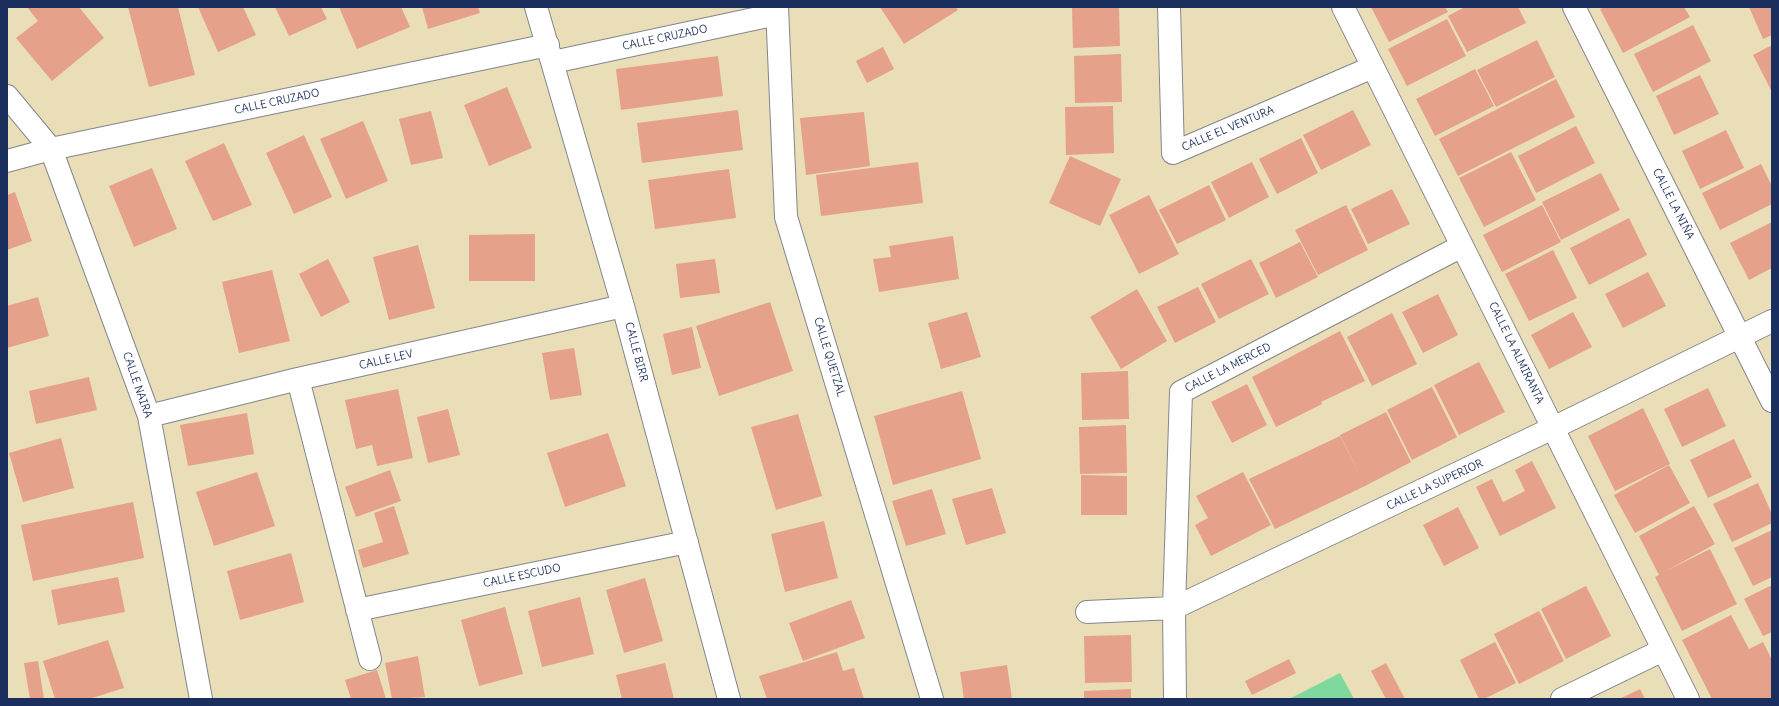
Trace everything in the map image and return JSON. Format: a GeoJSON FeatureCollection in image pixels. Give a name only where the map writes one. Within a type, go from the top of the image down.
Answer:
{"type":"FeatureCollection","features":[{"type":"Feature","properties":{"kind":"street","name":"CALLE BIRR"},"geometry":{"type":"LineString","coordinates":[[536,7],[624,306],[729,699]]}},
{"type":"Feature","properties":{"kind":"street","name":"CALLE EL VENTURA"},"geometry":{"type":"LineString","coordinates":[[1168,7],[1173,153],[1373,68]]}},
{"type":"Feature","properties":{"kind":"street","name":"CALLE LA ALMIRANTA"},"geometry":{"type":"LineString","coordinates":[[1343,7],[1688,699]]}},
{"type":"Feature","properties":{"kind":"street","name":"CALLE LA NIÑA"},"geometry":{"type":"LineString","coordinates":[[1574,7],[1772,401]]}},
{"type":"Feature","properties":{"kind":"street","name":"CALLE CRUZADO"},"geometry":{"type":"LineString","coordinates":[[7,162],[51,149],[777,11]]}},
{"type":"Feature","properties":{"kind":"street","name":"CALLE QUETZAL"},"geometry":{"type":"LineString","coordinates":[[777,11],[786,217],[932,699]]}},
{"type":"Feature","properties":{"kind":"street","name":"CALLE NAIRA"},"geometry":{"type":"LineString","coordinates":[[7,96],[51,149],[149,416],[201,699]]}},
{"type":"Feature","properties":{"kind":"street","name":"CALLE LA MERCED"},"geometry":{"type":"LineString","coordinates":[[1176,699],[1174,608],[1181,392],[1462,246]]}},
{"type":"Feature","properties":{"kind":"street","name":"CALLE LEV"},"geometry":{"type":"LineString","coordinates":[[149,416],[298,379],[624,306]]}},
{"type":"Feature","properties":{"kind":"street","name":"CALLE LA SUPERIOR"},"geometry":{"type":"LineString","coordinates":[[1087,612],[1174,608],[1553,428],[1772,321]]}},
{"type":"Feature","properties":{"kind":"street"},"geometry":{"type":"LineString","coordinates":[[298,379],[370,659]]}},
{"type":"Feature","properties":{"kind":"street","name":"CALLE ESCUDO"},"geometry":{"type":"LineString","coordinates":[[357,610],[687,542]]}},
{"type":"Feature","properties":{"kind":"street"},"geometry":{"type":"LineString","coordinates":[[1562,699],[1663,650]]}},
{"type":"Feature","properties":{"kind":"green space"},"geometry":{"type":"Polygon","coordinates":[[[1340,673],[1354,699],[1289,699],[1340,673]]]}},
{"type":"Feature","properties":{"kind":"building"},"geometry":{"type":"Polygon","coordinates":[[[27,7],[79,7],[104,38],[52,81],[16,38],[38,21],[27,7]]]}},
{"type":"Feature","properties":{"kind":"building"},"geometry":{"type":"Polygon","coordinates":[[[128,7],[178,7],[195,75],[149,87],[128,7]]]}},
{"type":"Feature","properties":{"kind":"building"},"geometry":{"type":"Polygon","coordinates":[[[198,7],[243,7],[256,35],[218,52],[198,7]]]}},
{"type":"Feature","properties":{"kind":"building"},"geometry":{"type":"Polygon","coordinates":[[[275,7],[321,7],[327,19],[289,36],[275,7]]]}},
{"type":"Feature","properties":{"kind":"building"},"geometry":{"type":"Polygon","coordinates":[[[339,7],[401,7],[410,27],[357,49],[339,7]]]}},
{"type":"Feature","properties":{"kind":"building"},"geometry":{"type":"Polygon","coordinates":[[[422,7],[478,7],[480,13],[428,29],[422,7]]]}},
{"type":"Feature","properties":{"kind":"building"},"geometry":{"type":"Polygon","coordinates":[[[880,7],[956,7],[958,10],[904,44],[880,7]]]}},
{"type":"Feature","properties":{"kind":"building"},"geometry":{"type":"Polygon","coordinates":[[[1072,7],[1119,7],[1120,46],[1073,48],[1072,7]]]}},
{"type":"Feature","properties":{"kind":"building"},"geometry":{"type":"Polygon","coordinates":[[[1371,7],[1445,7],[1448,12],[1389,42],[1371,7]]]}},
{"type":"Feature","properties":{"kind":"building"},"geometry":{"type":"Polygon","coordinates":[[[1465,7],[1518,7],[1526,23],[1467,52],[1448,16],[1465,7]]]}},
{"type":"Feature","properties":{"kind":"building"},"geometry":{"type":"Polygon","coordinates":[[[1604,7],[1684,7],[1690,17],[1623,53],[1600,9],[1604,7]]]}},
{"type":"Feature","properties":{"kind":"building"},"geometry":{"type":"Polygon","coordinates":[[[1749,7],[1772,7],[1772,35],[1763,39],[1749,7]]]}},
{"type":"Feature","properties":{"kind":"building"},"geometry":{"type":"Polygon","coordinates":[[[1447,19],[1466,56],[1407,86],[1388,49],[1447,19]]]}},
{"type":"Feature","properties":{"kind":"building"},"geometry":{"type":"Polygon","coordinates":[[[1693,25],[1711,61],[1653,92],[1634,54],[1693,25]]]}},
{"type":"Feature","properties":{"kind":"building"},"geometry":{"type":"Polygon","coordinates":[[[1537,40],[1555,77],[1496,107],[1477,70],[1537,40]]]}},
{"type":"Feature","properties":{"kind":"building"},"geometry":{"type":"Polygon","coordinates":[[[1772,45],[1772,92],[1753,55],[1772,45]]]}},
{"type":"Feature","properties":{"kind":"building"},"geometry":{"type":"Polygon","coordinates":[[[883,47],[894,69],[867,83],[856,61],[883,47]]]}},
{"type":"Feature","properties":{"kind":"building"},"geometry":{"type":"Polygon","coordinates":[[[1121,54],[1122,102],[1075,103],[1074,56],[1121,54]]]}},
{"type":"Feature","properties":{"kind":"building"},"geometry":{"type":"Polygon","coordinates":[[[718,56],[723,96],[621,110],[616,69],[718,56]]]}},
{"type":"Feature","properties":{"kind":"building"},"geometry":{"type":"Polygon","coordinates":[[[1475,69],[1494,106],[1435,136],[1416,99],[1475,69]]]}},
{"type":"Feature","properties":{"kind":"building"},"geometry":{"type":"Polygon","coordinates":[[[1700,75],[1719,114],[1674,135],[1656,96],[1700,75]]]}},
{"type":"Feature","properties":{"kind":"building"},"geometry":{"type":"Polygon","coordinates":[[[1556,79],[1575,117],[1458,176],[1439,139],[1556,79]]]}},
{"type":"Feature","properties":{"kind":"building"},"geometry":{"type":"Polygon","coordinates":[[[507,87],[532,148],[489,166],[464,105],[507,87]]]}},
{"type":"Feature","properties":{"kind":"building"},"geometry":{"type":"Polygon","coordinates":[[[1113,106],[1114,153],[1066,155],[1065,107],[1113,106]]]}},
{"type":"Feature","properties":{"kind":"building"},"geometry":{"type":"Polygon","coordinates":[[[738,110],[743,150],[642,163],[637,123],[738,110]]]}},
{"type":"Feature","properties":{"kind":"building"},"geometry":{"type":"Polygon","coordinates":[[[1353,110],[1371,145],[1321,170],[1303,135],[1353,110]]]}},
{"type":"Feature","properties":{"kind":"building"},"geometry":{"type":"Polygon","coordinates":[[[431,111],[443,158],[411,165],[399,119],[431,111]]]}},
{"type":"Feature","properties":{"kind":"building"},"geometry":{"type":"Polygon","coordinates":[[[864,112],[870,166],[806,175],[800,118],[864,112]]]}},
{"type":"Feature","properties":{"kind":"building"},"geometry":{"type":"Polygon","coordinates":[[[363,121],[388,181],[346,199],[320,139],[363,121]]]}},
{"type":"Feature","properties":{"kind":"building"},"geometry":{"type":"Polygon","coordinates":[[[1576,126],[1595,163],[1536,193],[1518,156],[1576,126]]]}},
{"type":"Feature","properties":{"kind":"building"},"geometry":{"type":"Polygon","coordinates":[[[1726,130],[1744,168],[1700,189],[1682,151],[1726,130]]]}},
{"type":"Feature","properties":{"kind":"building"},"geometry":{"type":"Polygon","coordinates":[[[304,135],[332,197],[294,214],[266,153],[304,135]]]}},
{"type":"Feature","properties":{"kind":"building"},"geometry":{"type":"Polygon","coordinates":[[[1301,138],[1318,173],[1277,194],[1259,159],[1301,138]]]}},
{"type":"Feature","properties":{"kind":"building"},"geometry":{"type":"Polygon","coordinates":[[[224,143],[252,205],[213,221],[185,161],[224,143]]]}},
{"type":"Feature","properties":{"kind":"building"},"geometry":{"type":"Polygon","coordinates":[[[1511,152],[1536,200],[1484,227],[1459,178],[1511,152]]]}},
{"type":"Feature","properties":{"kind":"building"},"geometry":{"type":"Polygon","coordinates":[[[1070,156],[1121,179],[1100,226],[1049,203],[1070,156]]]}},
{"type":"Feature","properties":{"kind":"building"},"geometry":{"type":"Polygon","coordinates":[[[918,162],[923,203],[821,216],[816,175],[918,162]]]}},
{"type":"Feature","properties":{"kind":"building"},"geometry":{"type":"Polygon","coordinates":[[[1252,162],[1269,197],[1229,218],[1211,182],[1252,162]]]}},
{"type":"Feature","properties":{"kind":"building"},"geometry":{"type":"Polygon","coordinates":[[[1761,164],[1772,186],[1772,204],[1720,230],[1702,193],[1761,164]]]}},
{"type":"Feature","properties":{"kind":"building"},"geometry":{"type":"Polygon","coordinates":[[[152,168],[177,229],[134,247],[109,186],[152,168]]]}},
{"type":"Feature","properties":{"kind":"building"},"geometry":{"type":"Polygon","coordinates":[[[729,169],[736,218],[655,229],[648,180],[729,169]]]}},
{"type":"Feature","properties":{"kind":"building"},"geometry":{"type":"Polygon","coordinates":[[[1601,173],[1620,210],[1561,240],[1542,202],[1601,173]]]}},
{"type":"Feature","properties":{"kind":"building"},"geometry":{"type":"Polygon","coordinates":[[[1209,185],[1226,220],[1177,244],[1159,210],[1209,185]]]}},
{"type":"Feature","properties":{"kind":"building"},"geometry":{"type":"Polygon","coordinates":[[[1392,189],[1410,224],[1368,244],[1351,209],[1392,189]]]}},
{"type":"Feature","properties":{"kind":"building"},"geometry":{"type":"Polygon","coordinates":[[[15,192],[32,241],[7,250],[7,195],[15,192]]]}},
{"type":"Feature","properties":{"kind":"building"},"geometry":{"type":"Polygon","coordinates":[[[1149,195],[1179,254],[1139,274],[1109,215],[1149,195]]]}},
{"type":"Feature","properties":{"kind":"building"},"geometry":{"type":"Polygon","coordinates":[[[1346,205],[1368,250],[1318,275],[1295,230],[1346,205]]]}},
{"type":"Feature","properties":{"kind":"building"},"geometry":{"type":"Polygon","coordinates":[[[1542,205],[1561,242],[1502,272],[1483,235],[1542,205]]]}},
{"type":"Feature","properties":{"kind":"building"},"geometry":{"type":"Polygon","coordinates":[[[1629,218],[1647,255],[1589,285],[1570,248],[1629,218]]]}},
{"type":"Feature","properties":{"kind":"building"},"geometry":{"type":"Polygon","coordinates":[[[1772,222],[1772,268],[1749,280],[1730,243],[1772,222]]]}},
{"type":"Feature","properties":{"kind":"building"},"geometry":{"type":"Polygon","coordinates":[[[535,234],[535,281],[469,281],[469,235],[535,234]]]}},
{"type":"Feature","properties":{"kind":"building"},"geometry":{"type":"Polygon","coordinates":[[[953,236],[959,279],[879,292],[873,259],[891,257],[889,246],[953,236]]]}},
{"type":"Feature","properties":{"kind":"building"},"geometry":{"type":"Polygon","coordinates":[[[1300,242],[1318,277],[1276,298],[1259,263],[1300,242]]]}},
{"type":"Feature","properties":{"kind":"building"},"geometry":{"type":"Polygon","coordinates":[[[418,245],[435,308],[389,320],[373,257],[418,245]]]}},
{"type":"Feature","properties":{"kind":"building"},"geometry":{"type":"Polygon","coordinates":[[[1553,250],[1577,298],[1529,321],[1505,274],[1553,250]]]}},
{"type":"Feature","properties":{"kind":"building"},"geometry":{"type":"Polygon","coordinates":[[[328,259],[350,302],[321,317],[299,274],[328,259]]]}},
{"type":"Feature","properties":{"kind":"building"},"geometry":{"type":"Polygon","coordinates":[[[715,259],[720,293],[680,298],[676,264],[715,259]]]}},
{"type":"Feature","properties":{"kind":"building"},"geometry":{"type":"Polygon","coordinates":[[[1251,259],[1269,294],[1219,319],[1201,284],[1251,259]]]}},
{"type":"Feature","properties":{"kind":"building"},"geometry":{"type":"Polygon","coordinates":[[[272,270],[290,341],[239,353],[222,282],[272,270]]]}},
{"type":"Feature","properties":{"kind":"building"},"geometry":{"type":"Polygon","coordinates":[[[1648,272],[1666,306],[1623,328],[1605,294],[1648,272]]]}},
{"type":"Feature","properties":{"kind":"building"},"geometry":{"type":"Polygon","coordinates":[[[1198,287],[1216,322],[1175,343],[1157,307],[1198,287]]]}},
{"type":"Feature","properties":{"kind":"building"},"geometry":{"type":"Polygon","coordinates":[[[1137,289],[1167,341],[1121,369],[1090,317],[1137,289]]]}},
{"type":"Feature","properties":{"kind":"building"},"geometry":{"type":"Polygon","coordinates":[[[1438,294],[1458,335],[1423,353],[1402,312],[1438,294]]]}},
{"type":"Feature","properties":{"kind":"building"},"geometry":{"type":"Polygon","coordinates":[[[38,297],[49,336],[7,348],[7,306],[38,297]]]}},
{"type":"Feature","properties":{"kind":"building"},"geometry":{"type":"Polygon","coordinates":[[[770,302],[793,371],[719,396],[696,326],[770,302]]]}},
{"type":"Feature","properties":{"kind":"building"},"geometry":{"type":"Polygon","coordinates":[[[967,312],[981,357],[941,369],[928,323],[967,312]]]}},
{"type":"Feature","properties":{"kind":"building"},"geometry":{"type":"Polygon","coordinates":[[[1573,312],[1592,347],[1549,369],[1531,335],[1573,312]]]}},
{"type":"Feature","properties":{"kind":"building"},"geometry":{"type":"Polygon","coordinates":[[[1392,313],[1417,364],[1372,386],[1347,337],[1392,313]]]}},
{"type":"Feature","properties":{"kind":"building"},"geometry":{"type":"Polygon","coordinates":[[[692,327],[701,368],[672,375],[663,334],[692,327]]]}},
{"type":"Feature","properties":{"kind":"building"},"geometry":{"type":"Polygon","coordinates":[[[1340,331],[1365,381],[1321,402],[1322,404],[1276,427],[1252,377],[1340,331]]]}},
{"type":"Feature","properties":{"kind":"building"},"geometry":{"type":"Polygon","coordinates":[[[574,348],[582,395],[550,400],[542,353],[574,348]]]}},
{"type":"Feature","properties":{"kind":"building"},"geometry":{"type":"Polygon","coordinates":[[[1479,362],[1505,412],[1459,435],[1434,385],[1479,362]]]}},
{"type":"Feature","properties":{"kind":"building"},"geometry":{"type":"Polygon","coordinates":[[[1128,371],[1129,419],[1082,420],[1081,373],[1128,371]]]}},
{"type":"Feature","properties":{"kind":"building"},"geometry":{"type":"Polygon","coordinates":[[[89,377],[97,410],[36,424],[29,391],[89,377]]]}},
{"type":"Feature","properties":{"kind":"building"},"geometry":{"type":"Polygon","coordinates":[[[1247,384],[1267,425],[1232,443],[1211,402],[1247,384]]]}},
{"type":"Feature","properties":{"kind":"building"},"geometry":{"type":"Polygon","coordinates":[[[1432,387],[1457,437],[1412,460],[1387,410],[1432,387]]]}},
{"type":"Feature","properties":{"kind":"building"},"geometry":{"type":"Polygon","coordinates":[[[1708,388],[1726,426],[1682,447],[1664,409],[1708,388]]]}},
{"type":"Feature","properties":{"kind":"building"},"geometry":{"type":"Polygon","coordinates":[[[398,389],[413,458],[377,466],[372,445],[356,449],[345,400],[398,389]]]}},
{"type":"Feature","properties":{"kind":"building"},"geometry":{"type":"Polygon","coordinates":[[[962,391],[981,459],[893,485],[874,416],[962,391]]]}},
{"type":"Feature","properties":{"kind":"building"},"geometry":{"type":"Polygon","coordinates":[[[1643,408],[1670,464],[1615,491],[1588,436],[1643,408]]]}},
{"type":"Feature","properties":{"kind":"building"},"geometry":{"type":"Polygon","coordinates":[[[448,409],[460,455],[428,463],[417,417],[448,409]]]}},
{"type":"Feature","properties":{"kind":"building"},"geometry":{"type":"Polygon","coordinates":[[[1386,412],[1411,462],[1365,486],[1275,529],[1249,479],[1340,436],[1361,477],[1340,435],[1386,412]]]}},
{"type":"Feature","properties":{"kind":"building"},"geometry":{"type":"Polygon","coordinates":[[[247,413],[254,454],[188,466],[180,425],[247,413]]]}},
{"type":"Feature","properties":{"kind":"building"},"geometry":{"type":"Polygon","coordinates":[[[798,414],[822,496],[776,510],[751,427],[798,414]]]}},
{"type":"Feature","properties":{"kind":"building"},"geometry":{"type":"Polygon","coordinates":[[[1126,425],[1127,473],[1080,474],[1079,427],[1126,425]]]}},
{"type":"Feature","properties":{"kind":"building"},"geometry":{"type":"Polygon","coordinates":[[[608,433],[626,486],[565,507],[547,453],[608,433]]]}},
{"type":"Feature","properties":{"kind":"building"},"geometry":{"type":"Polygon","coordinates":[[[61,438],[74,488],[23,502],[9,453],[61,438]]]}},
{"type":"Feature","properties":{"kind":"building"},"geometry":{"type":"Polygon","coordinates":[[[1734,439],[1752,477],[1708,498],[1690,460],[1734,439]]]}},
{"type":"Feature","properties":{"kind":"building"},"geometry":{"type":"Polygon","coordinates":[[[1532,461],[1556,508],[1500,536],[1476,487],[1492,479],[1503,502],[1525,491],[1515,470],[1532,461]]]}},
{"type":"Feature","properties":{"kind":"building"},"geometry":{"type":"Polygon","coordinates":[[[1669,465],[1690,503],[1635,533],[1614,495],[1669,465]]]}},
{"type":"Feature","properties":{"kind":"building"},"geometry":{"type":"Polygon","coordinates":[[[390,470],[401,501],[356,517],[345,487],[390,470]]]}},
{"type":"Feature","properties":{"kind":"building"},"geometry":{"type":"Polygon","coordinates":[[[257,472],[275,526],[214,546],[196,492],[257,472]]]}},
{"type":"Feature","properties":{"kind":"building"},"geometry":{"type":"Polygon","coordinates":[[[1243,472],[1271,525],[1211,556],[1195,525],[1208,518],[1196,496],[1243,472]]]}},
{"type":"Feature","properties":{"kind":"building"},"geometry":{"type":"Polygon","coordinates":[[[1081,475],[1127,476],[1127,515],[1081,515],[1081,475]]]}},
{"type":"Feature","properties":{"kind":"building"},"geometry":{"type":"Polygon","coordinates":[[[1758,483],[1772,514],[1772,523],[1732,542],[1713,504],[1758,483]]]}},
{"type":"Feature","properties":{"kind":"building"},"geometry":{"type":"Polygon","coordinates":[[[992,488],[1006,533],[966,545],[952,499],[992,488]]]}},
{"type":"Feature","properties":{"kind":"building"},"geometry":{"type":"Polygon","coordinates":[[[932,489],[946,534],[906,546],[892,501],[932,489]]]}},
{"type":"Feature","properties":{"kind":"building"},"geometry":{"type":"Polygon","coordinates":[[[133,502],[144,558],[33,581],[21,525],[133,502]]]}},
{"type":"Feature","properties":{"kind":"building"},"geometry":{"type":"Polygon","coordinates":[[[394,506],[409,554],[363,568],[358,550],[383,542],[374,513],[394,506]]]}},
{"type":"Feature","properties":{"kind":"building"},"geometry":{"type":"Polygon","coordinates":[[[1694,506],[1715,544],[1666,571],[1710,549],[1737,604],[1682,631],[1655,577],[1659,575],[1639,536],[1694,506]]]}},
{"type":"Feature","properties":{"kind":"building"},"geometry":{"type":"Polygon","coordinates":[[[1458,507],[1479,548],[1444,566],[1423,525],[1458,507]]]}},
{"type":"Feature","properties":{"kind":"building"},"geometry":{"type":"Polygon","coordinates":[[[824,521],[838,578],[785,592],[771,534],[824,521]]]}},
{"type":"Feature","properties":{"kind":"building"},"geometry":{"type":"Polygon","coordinates":[[[1772,530],[1772,577],[1753,586],[1734,548],[1772,530]]]}},
{"type":"Feature","properties":{"kind":"building"},"geometry":{"type":"Polygon","coordinates":[[[291,553],[304,602],[240,620],[227,571],[291,553]]]}},
{"type":"Feature","properties":{"kind":"building"},"geometry":{"type":"Polygon","coordinates":[[[118,577],[125,612],[58,625],[51,590],[118,577]]]}},
{"type":"Feature","properties":{"kind":"building"},"geometry":{"type":"Polygon","coordinates":[[[645,578],[663,641],[624,653],[606,590],[645,578]]]}},
{"type":"Feature","properties":{"kind":"building"},"geometry":{"type":"Polygon","coordinates":[[[1772,585],[1772,632],[1763,636],[1744,599],[1772,585]]]}},
{"type":"Feature","properties":{"kind":"building"},"geometry":{"type":"Polygon","coordinates":[[[1586,586],[1611,636],[1566,659],[1541,609],[1586,586]]]}},
{"type":"Feature","properties":{"kind":"building"},"geometry":{"type":"Polygon","coordinates":[[[580,597],[594,654],[542,667],[528,611],[580,597]]]}},
{"type":"Feature","properties":{"kind":"building"},"geometry":{"type":"Polygon","coordinates":[[[851,600],[865,638],[803,661],[789,623],[851,600]]]}},
{"type":"Feature","properties":{"kind":"building"},"geometry":{"type":"Polygon","coordinates":[[[505,607],[523,674],[479,686],[461,620],[505,607]]]}},
{"type":"Feature","properties":{"kind":"building"},"geometry":{"type":"Polygon","coordinates":[[[1539,611],[1564,661],[1519,684],[1494,634],[1539,611]]]}},
{"type":"Feature","properties":{"kind":"building"},"geometry":{"type":"Polygon","coordinates":[[[1731,615],[1749,649],[1763,642],[1772,660],[1772,699],[1712,699],[1682,640],[1731,615]]]}},
{"type":"Feature","properties":{"kind":"building"},"geometry":{"type":"Polygon","coordinates":[[[1131,635],[1132,682],[1085,683],[1084,636],[1131,635]]]}},
{"type":"Feature","properties":{"kind":"building"},"geometry":{"type":"Polygon","coordinates":[[[108,640],[124,688],[89,699],[55,699],[43,661],[108,640]]]}},
{"type":"Feature","properties":{"kind":"building"},"geometry":{"type":"Polygon","coordinates":[[[1495,642],[1516,683],[1484,699],[1479,699],[1460,660],[1495,642]]]}},
{"type":"Feature","properties":{"kind":"building"},"geometry":{"type":"Polygon","coordinates":[[[837,652],[843,671],[854,668],[864,699],[767,699],[759,676],[837,652]]]}},
{"type":"Feature","properties":{"kind":"building"},"geometry":{"type":"Polygon","coordinates":[[[418,656],[425,697],[392,699],[385,663],[418,656]]]}},
{"type":"Feature","properties":{"kind":"building"},"geometry":{"type":"Polygon","coordinates":[[[1289,659],[1296,673],[1252,695],[1245,681],[1289,659]]]}},
{"type":"Feature","properties":{"kind":"building"},"geometry":{"type":"Polygon","coordinates":[[[38,661],[44,699],[30,699],[24,663],[38,661]]]}},
{"type":"Feature","properties":{"kind":"building"},"geometry":{"type":"Polygon","coordinates":[[[665,663],[674,699],[622,699],[616,675],[665,663]]]}},
{"type":"Feature","properties":{"kind":"building"},"geometry":{"type":"Polygon","coordinates":[[[1386,663],[1405,699],[1386,699],[1371,671],[1386,663]]]}},
{"type":"Feature","properties":{"kind":"building"},"geometry":{"type":"Polygon","coordinates":[[[1007,665],[1012,699],[964,699],[960,672],[1007,665]]]}},
{"type":"Feature","properties":{"kind":"building"},"geometry":{"type":"Polygon","coordinates":[[[377,670],[386,699],[351,699],[345,680],[377,670]]]}},
{"type":"Feature","properties":{"kind":"building"},"geometry":{"type":"Polygon","coordinates":[[[1131,689],[1131,699],[1084,699],[1084,691],[1131,689]]]}},
{"type":"Feature","properties":{"kind":"building"},"geometry":{"type":"Polygon","coordinates":[[[1640,689],[1645,699],[1619,699],[1640,689]]]}}]}
